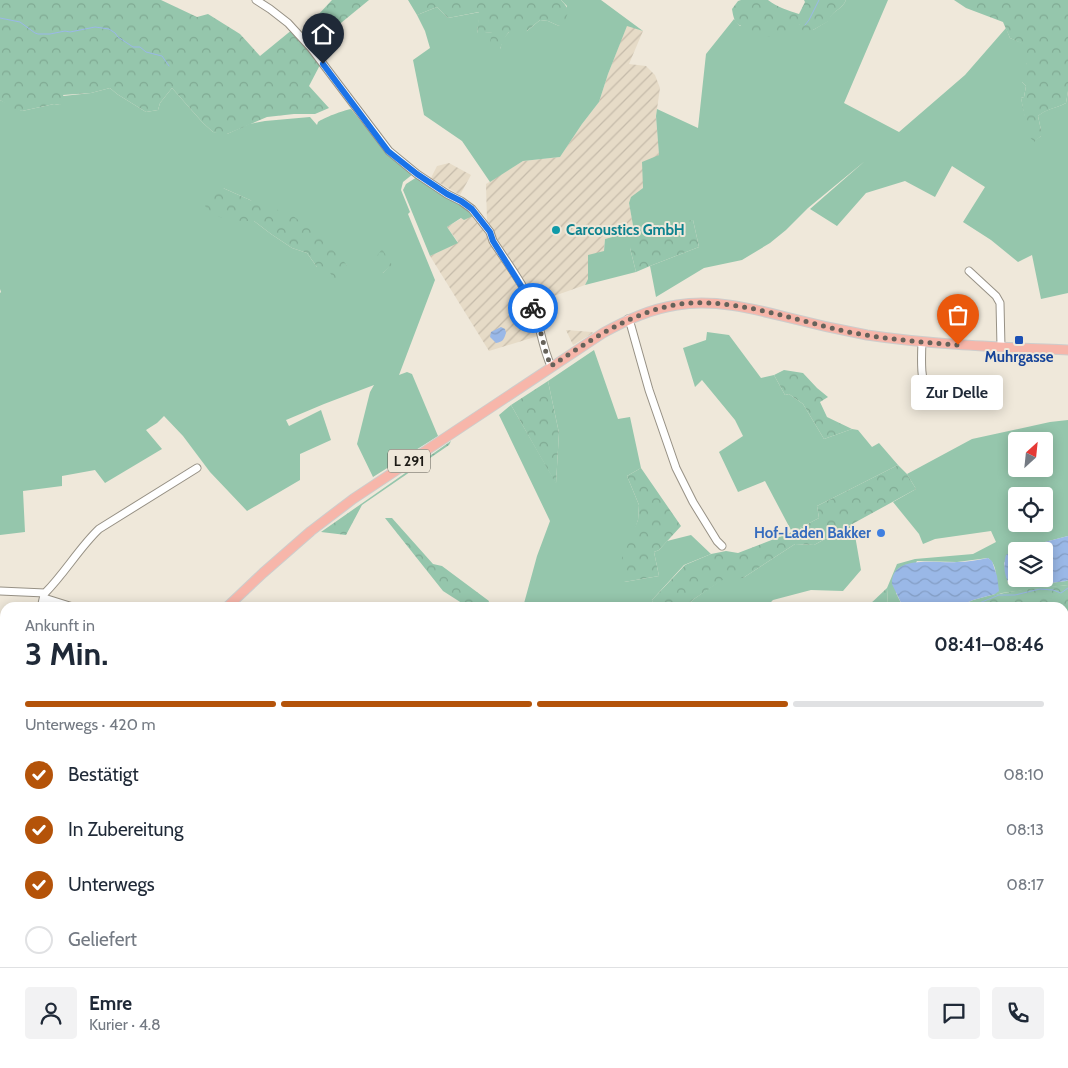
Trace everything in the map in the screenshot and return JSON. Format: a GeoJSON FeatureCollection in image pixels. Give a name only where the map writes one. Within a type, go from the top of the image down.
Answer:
{"type":"FeatureCollection","features":[{"type":"Feature","properties":{"kind":"main road","name":"L 291"},"geometry":{"type":"LineString","coordinates":[[232,602],[311,531],[383,479],[603,333],[628,320],[656,310],[679,304],[720,304],[752,308],[847,331],[922,342],[1068,350]]}},
{"type":"Feature","properties":{"kind":"street"},"geometry":{"type":"LineString","coordinates":[[256,0],[288,23],[311,48],[388,151],[417,174],[472,209],[490,232],[493,241],[531,302],[551,366]]}},
{"type":"Feature","properties":{"kind":"street"},"geometry":{"type":"LineString","coordinates":[[968,271],[996,296],[1000,303],[1001,347]]}},
{"type":"Feature","properties":{"kind":"street"},"geometry":{"type":"LineString","coordinates":[[628,320],[632,326],[649,390],[676,468],[698,509],[722,546]]}},
{"type":"Feature","properties":{"kind":"street"},"geometry":{"type":"LineString","coordinates":[[922,342],[921,368],[927,399]]}},
{"type":"Feature","properties":{"kind":"street"},"geometry":{"type":"LineString","coordinates":[[42,602],[44,595],[56,583],[89,539],[99,529],[197,468]]}},
{"type":"Feature","properties":{"kind":"street"},"geometry":{"type":"LineString","coordinates":[[0,591],[44,595],[61,602]]}},
{"type":"Feature","properties":{"kind":"shaded area"},"geometry":{"type":"Polygon","coordinates":[[[627,25],[643,31],[629,64],[646,66],[655,75],[660,88],[656,116],[659,155],[643,188],[629,203],[634,231],[605,239],[604,251],[585,285],[537,302],[534,314],[538,336],[489,351],[430,256],[458,242],[447,227],[462,218],[475,215],[487,222],[486,184],[523,161],[560,157],[599,102],[627,25]]]}},
{"type":"Feature","properties":{"kind":"shaded area"},"geometry":{"type":"Polygon","coordinates":[[[449,163],[471,175],[460,195],[431,178],[437,166],[449,163]]]}},
{"type":"Feature","properties":{"kind":"shaded area"},"geometry":{"type":"Polygon","coordinates":[[[566,330],[592,332],[593,333],[573,345],[566,330]]]}},
{"type":"Feature","properties":{"kind":"green space"},"geometry":{"type":"Polygon","coordinates":[[[0,0],[161,0],[197,17],[208,14],[240,34],[260,56],[293,29],[320,65],[309,86],[329,108],[315,114],[267,117],[227,134],[220,134],[213,132],[203,123],[172,88],[160,103],[158,110],[146,112],[110,88],[91,93],[63,95],[66,101],[60,105],[54,104],[22,111],[12,108],[0,100],[0,0]]]}},
{"type":"Feature","properties":{"kind":"green space"},"geometry":{"type":"Polygon","coordinates":[[[332,0],[369,0],[314,45],[301,33],[332,0]]]}},
{"type":"Feature","properties":{"kind":"green space"},"geometry":{"type":"Polygon","coordinates":[[[408,0],[561,0],[566,6],[568,13],[564,23],[559,26],[540,20],[522,35],[509,32],[497,54],[492,54],[490,42],[492,32],[477,34],[479,12],[448,18],[437,7],[417,15],[408,0]]]}},
{"type":"Feature","properties":{"kind":"green space"},"geometry":{"type":"Polygon","coordinates":[[[561,0],[601,0],[643,31],[627,26],[599,102],[560,157],[523,161],[490,182],[462,141],[424,115],[413,60],[430,48],[425,31],[417,15],[437,7],[448,18],[480,12],[477,33],[493,32],[500,49],[503,39],[509,32],[527,31],[540,20],[559,26],[567,6],[561,0]]]}},
{"type":"Feature","properties":{"kind":"green space"},"geometry":{"type":"Polygon","coordinates":[[[741,0],[768,0],[779,7],[799,14],[805,2],[804,0],[846,0],[829,21],[813,30],[803,31],[799,24],[785,38],[750,35],[748,28],[738,24],[734,17],[732,9],[741,0]]]}},
{"type":"Feature","properties":{"kind":"green space"},"geometry":{"type":"Polygon","coordinates":[[[846,0],[888,0],[844,103],[899,132],[965,75],[1006,28],[1010,38],[1027,45],[1027,63],[1022,82],[1026,86],[1024,97],[1021,98],[1034,141],[1041,136],[1038,116],[1066,103],[1068,91],[1068,293],[1041,299],[1032,255],[1018,262],[991,240],[963,222],[985,187],[952,166],[935,197],[905,181],[866,193],[837,226],[810,209],[865,161],[808,208],[770,243],[742,260],[704,268],[656,297],[650,266],[699,247],[693,220],[630,248],[636,272],[585,285],[588,279],[588,255],[604,251],[605,239],[634,231],[629,203],[631,197],[643,188],[642,162],[659,155],[657,109],[698,128],[706,54],[734,19],[740,26],[799,24],[813,30],[828,21],[846,0]]]}},
{"type":"Feature","properties":{"kind":"green space"},"geometry":{"type":"Polygon","coordinates":[[[954,0],[1068,0],[1068,91],[1066,103],[1038,116],[1041,136],[1034,142],[1028,135],[1021,98],[1024,97],[1026,86],[1022,82],[1022,70],[1027,63],[1027,46],[1010,38],[1003,22],[966,8],[954,0]]]}},
{"type":"Feature","properties":{"kind":"green space"},"geometry":{"type":"Polygon","coordinates":[[[110,88],[146,112],[158,110],[160,103],[172,88],[213,132],[227,134],[249,124],[265,121],[310,117],[317,125],[324,118],[351,109],[391,157],[413,174],[403,182],[401,190],[410,212],[408,214],[435,280],[399,375],[407,372],[412,374],[438,436],[373,477],[357,444],[370,392],[374,385],[324,404],[286,420],[289,426],[321,410],[331,440],[300,454],[300,480],[247,511],[210,472],[183,436],[164,416],[146,430],[162,449],[105,483],[95,470],[62,476],[62,486],[23,491],[25,532],[0,535],[0,100],[22,111],[54,104],[60,105],[63,96],[91,93],[110,88]],[[223,188],[254,221],[292,248],[307,253],[317,267],[347,265],[250,200],[223,188]],[[381,250],[383,273],[391,265],[381,250]]]}},
{"type":"Feature","properties":{"kind":"green space"},"geometry":{"type":"Polygon","coordinates":[[[417,177],[468,207],[475,215],[464,220],[461,218],[447,227],[458,243],[430,256],[403,190],[406,184],[417,177]]]}},
{"type":"Feature","properties":{"kind":"green space"},"geometry":{"type":"Polygon","coordinates":[[[223,188],[292,215],[321,238],[347,265],[335,280],[328,270],[317,267],[307,253],[292,248],[254,221],[233,220],[215,215],[205,206],[209,194],[223,188]]]}},
{"type":"Feature","properties":{"kind":"green space"},"geometry":{"type":"Polygon","coordinates":[[[693,220],[699,247],[636,272],[630,248],[634,231],[693,220]]]}},
{"type":"Feature","properties":{"kind":"green space"},"geometry":{"type":"Polygon","coordinates":[[[382,249],[392,265],[383,273],[374,260],[382,249]]]}},
{"type":"Feature","properties":{"kind":"green space"},"geometry":{"type":"Polygon","coordinates":[[[707,332],[729,335],[761,378],[774,375],[785,395],[789,394],[803,404],[824,439],[852,429],[858,430],[872,447],[879,443],[898,465],[817,506],[819,518],[792,532],[765,481],[738,492],[719,452],[743,436],[735,420],[702,380],[695,387],[683,348],[706,340],[707,332]]]}},
{"type":"Feature","properties":{"kind":"green space"},"geometry":{"type":"Polygon","coordinates":[[[594,350],[618,419],[630,417],[641,468],[627,476],[639,505],[638,520],[633,535],[624,582],[659,576],[654,552],[659,550],[667,541],[691,535],[711,554],[684,565],[652,600],[652,602],[524,602],[537,556],[550,521],[499,415],[511,405],[556,483],[559,433],[548,381],[594,350]]]}},
{"type":"Feature","properties":{"kind":"green space"},"geometry":{"type":"Polygon","coordinates":[[[784,370],[803,373],[828,397],[820,402],[827,417],[852,429],[824,439],[803,404],[789,394],[785,395],[774,375],[784,370]]]}},
{"type":"Feature","properties":{"kind":"green space"},"geometry":{"type":"Polygon","coordinates":[[[548,381],[559,433],[556,484],[511,405],[548,381]]]}},
{"type":"Feature","properties":{"kind":"green space"},"geometry":{"type":"Polygon","coordinates":[[[1068,420],[1068,536],[1045,542],[1008,542],[1008,558],[1004,563],[1008,587],[1052,587],[1002,593],[977,602],[968,602],[995,594],[996,575],[992,561],[988,558],[957,562],[917,561],[896,593],[900,602],[888,602],[887,588],[897,564],[915,559],[973,554],[996,542],[991,531],[935,539],[923,544],[919,534],[893,502],[916,489],[907,474],[972,439],[1050,422],[1068,420]]]}},
{"type":"Feature","properties":{"kind":"green space"},"geometry":{"type":"Polygon","coordinates":[[[451,441],[449,445],[362,505],[346,535],[321,532],[451,441]]]}},
{"type":"Feature","properties":{"kind":"green space"},"geometry":{"type":"Polygon","coordinates":[[[898,465],[907,474],[916,489],[814,545],[795,544],[743,578],[724,579],[690,602],[652,602],[652,600],[685,565],[711,554],[726,551],[738,553],[792,532],[819,518],[817,506],[898,465]]]}},
{"type":"Feature","properties":{"kind":"green space"},"geometry":{"type":"Polygon","coordinates":[[[641,468],[681,526],[659,550],[654,552],[659,576],[624,582],[619,565],[638,520],[639,505],[627,476],[641,468]]]}},
{"type":"Feature","properties":{"kind":"green space"},"geometry":{"type":"Polygon","coordinates":[[[385,518],[392,518],[433,564],[442,566],[489,601],[460,602],[443,591],[385,518]]]}},
{"type":"Feature","properties":{"kind":"green space"},"geometry":{"type":"Polygon","coordinates":[[[853,524],[861,570],[843,591],[811,590],[771,602],[691,602],[724,578],[743,578],[795,544],[814,545],[853,524]]]}},
{"type":"Feature","properties":{"kind":"green space"},"geometry":{"type":"Polygon","coordinates":[[[1068,580],[1068,585],[1053,587],[1053,583],[1068,580]]]}},
{"type":"Feature","properties":{"kind":"green space"},"geometry":{"type":"Polygon","coordinates":[[[1068,585],[1068,602],[974,602],[1001,594],[1068,585]]]}},
{"type":"Feature","properties":{"kind":"green space"},"geometry":{"type":"Polygon","coordinates":[[[887,588],[888,602],[872,602],[887,588]]]}},
{"type":"Feature","properties":{"kind":"water"},"geometry":{"type":"Polygon","coordinates":[[[501,327],[505,329],[506,333],[503,340],[496,343],[490,337],[491,332],[501,327]]]}},
{"type":"Feature","properties":{"kind":"water"},"geometry":{"type":"Polygon","coordinates":[[[1068,536],[1068,580],[1053,583],[1053,542],[1045,542],[1068,536]]]}},
{"type":"Feature","properties":{"kind":"water"},"geometry":{"type":"Polygon","coordinates":[[[1008,554],[1008,580],[1005,571],[1006,555],[1008,554]]]}},
{"type":"Feature","properties":{"kind":"water"},"geometry":{"type":"Polygon","coordinates":[[[988,558],[992,561],[999,591],[968,602],[901,602],[892,584],[894,574],[899,568],[907,564],[917,562],[965,562],[988,558]]]}},
{"type":"Feature","properties":{"kind":"waterway"},"geometry":{"type":"LineString","coordinates":[[805,25],[819,0]]}},
{"type":"Feature","properties":{"kind":"waterway"},"geometry":{"type":"LineString","coordinates":[[0,18],[20,22],[38,34],[70,32],[95,27],[109,29],[133,47],[140,47],[146,52],[162,56],[169,66]]}},
{"type":"Feature","properties":{"kind":"waterway"},"geometry":{"type":"LineString","coordinates":[[982,602],[999,595],[1015,595],[1040,589],[1061,593],[1068,588]]}},
{"type":"Feature","properties":{"kind":"way so far"},"geometry":{"type":"LineString","coordinates":[[533,308],[551,366],[603,333],[628,320],[679,304],[713,303],[733,305],[847,331],[922,342],[958,345]]}},
{"type":"Feature","properties":{"kind":"place","name":"Carcoustics GmbH"},"geometry":{"type":"Point","coordinates":[556,230]}},
{"type":"Feature","properties":{"kind":"place","name":"Muhrgasse"},"geometry":{"type":"Point","coordinates":[1019,340]}},
{"type":"Feature","properties":{"kind":"place","name":"Zur Delle"},"geometry":{"type":"Point","coordinates":[958,345]}},
{"type":"Feature","properties":{"kind":"place","name":"Hof-Laden Bakker"},"geometry":{"type":"Point","coordinates":[881,533]}},
{"type":"Feature","properties":{"kind":"route"},"geometry":{"type":"LineString","coordinates":[[323,64],[388,151],[417,174],[472,209],[490,232],[493,241],[533,308]]}}]}
